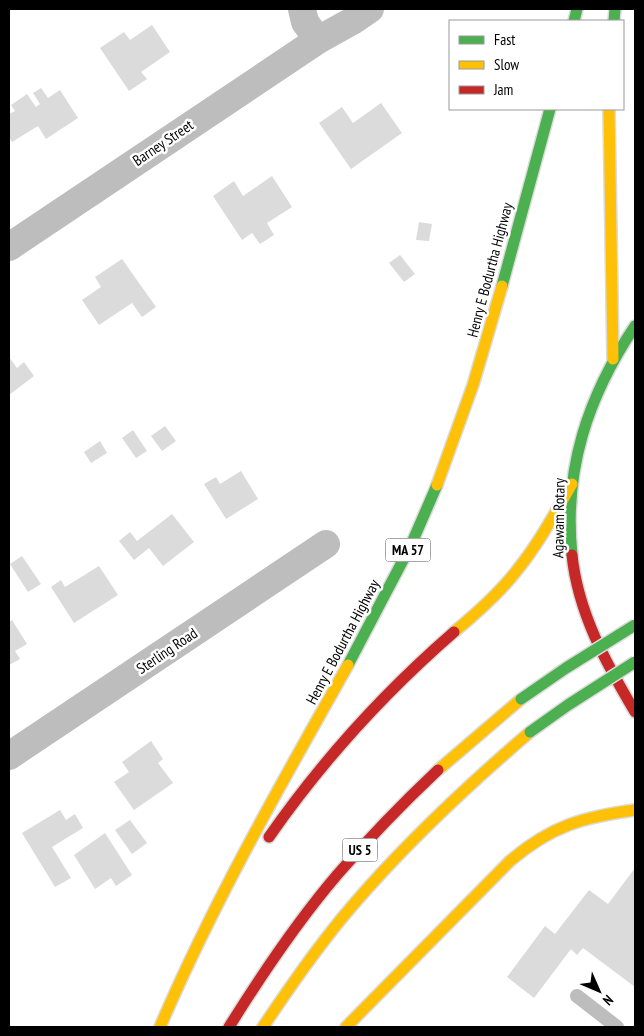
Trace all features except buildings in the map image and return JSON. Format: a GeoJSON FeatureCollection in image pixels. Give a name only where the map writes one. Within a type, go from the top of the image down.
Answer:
{"type":"FeatureCollection","features":[{"type":"Feature","properties":{"kind":"highway","name":"Henry E Bodurtha Highway"},"geometry":{"type":"LineString","coordinates":[[160,1027],[189,960],[261,819],[368,630],[411,545],[430,502],[448,457],[479,367],[550,110]]}},
{"type":"Feature","properties":{"kind":"highway"},"geometry":{"type":"LineString","coordinates":[[609,110],[612,360]]}},
{"type":"Feature","properties":{"kind":"highway","name":"Agawam Rotary"},"geometry":{"type":"LineString","coordinates":[[635,326],[612,360],[586,420],[572,484],[570,528],[573,565],[595,639],[635,712]]}},
{"type":"Feature","properties":{"kind":"highway"},"geometry":{"type":"LineString","coordinates":[[264,845],[305,788],[358,726],[421,662],[491,599],[516,571],[530,553],[572,484]]}},
{"type":"Feature","properties":{"kind":"highway","name":"US 5"},"geometry":{"type":"LineString","coordinates":[[229,1027],[274,958],[337,875],[414,794],[485,728],[522,699],[566,668],[635,625]]}},
{"type":"Feature","properties":{"kind":"highway","name":"US 5"},"geometry":{"type":"LineString","coordinates":[[263,1027],[298,974],[334,926],[393,859],[456,795],[530,732],[635,662]]}},
{"type":"Feature","properties":{"kind":"highway"},"geometry":{"type":"LineString","coordinates":[[346,1027],[529,845],[549,832],[571,822],[604,814],[635,810]]}},
{"type":"Feature","properties":{"kind":"highway"},"geometry":{"type":"LineString","coordinates":[[189,960],[248,869]]}},
{"type":"Feature","properties":{"kind":"street"},"geometry":{"type":"LineString","coordinates":[[302,9],[305,22],[318,40]]}},
{"type":"Feature","properties":{"kind":"street","name":"Barney Street"},"geometry":{"type":"LineString","coordinates":[[9,247],[318,40],[370,9]]}},
{"type":"Feature","properties":{"kind":"street","name":"Sterling Road"},"geometry":{"type":"LineString","coordinates":[[9,756],[326,544]]}},
{"type":"Feature","properties":{"kind":"lane"},"geometry":{"type":"LineString","coordinates":[[576,996],[617,1027]]}},
{"type":"Feature","properties":{"kind":"traffic: fast"},"geometry":{"type":"LineString","coordinates":[[574,20],[577,9]]}},
{"type":"Feature","properties":{"kind":"traffic: fast"},"geometry":{"type":"LineString","coordinates":[[614,20],[615,9]]}},
{"type":"Feature","properties":{"kind":"traffic: fast"},"geometry":{"type":"LineString","coordinates":[[502,286],[550,110]]}},
{"type":"Feature","properties":{"kind":"traffic: fast"},"geometry":{"type":"LineString","coordinates":[[572,555],[571,493],[582,435],[604,379],[618,352],[635,326]]}},
{"type":"Feature","properties":{"kind":"traffic: fast"},"geometry":{"type":"LineString","coordinates":[[348,665],[411,545],[437,485]]}},
{"type":"Feature","properties":{"kind":"traffic: fast"},"geometry":{"type":"LineString","coordinates":[[521,699],[566,668],[635,625]]}},
{"type":"Feature","properties":{"kind":"traffic: fast"},"geometry":{"type":"LineString","coordinates":[[530,732],[635,662]]}},
{"type":"Feature","properties":{"kind":"traffic: slow"},"geometry":{"type":"LineString","coordinates":[[609,110],[613,359]]}},
{"type":"Feature","properties":{"kind":"traffic: slow"},"geometry":{"type":"LineString","coordinates":[[437,485],[473,385],[502,286]]}},
{"type":"Feature","properties":{"kind":"traffic: slow"},"geometry":{"type":"LineString","coordinates":[[454,632],[488,602],[511,578],[540,538],[572,484]]}},
{"type":"Feature","properties":{"kind":"traffic: slow"},"geometry":{"type":"LineString","coordinates":[[160,1027],[226,888],[348,665]]}},
{"type":"Feature","properties":{"kind":"traffic: slow"},"geometry":{"type":"LineString","coordinates":[[438,770],[521,699]]}},
{"type":"Feature","properties":{"kind":"traffic: slow"},"geometry":{"type":"LineString","coordinates":[[263,1027],[317,949],[374,882],[438,815],[530,732]]}},
{"type":"Feature","properties":{"kind":"traffic: slow"},"geometry":{"type":"LineString","coordinates":[[346,1027],[510,861],[525,849],[554,831],[568,825],[599,816],[635,810]]}},
{"type":"Feature","properties":{"kind":"traffic: jam"},"geometry":{"type":"LineString","coordinates":[[572,555],[580,597],[595,637],[635,712]]}},
{"type":"Feature","properties":{"kind":"traffic: jam"},"geometry":{"type":"LineString","coordinates":[[269,837],[311,781],[379,703],[454,632]]}},
{"type":"Feature","properties":{"kind":"traffic: jam"},"geometry":{"type":"LineString","coordinates":[[229,1027],[280,949],[322,893],[374,834],[438,770]]}}]}
